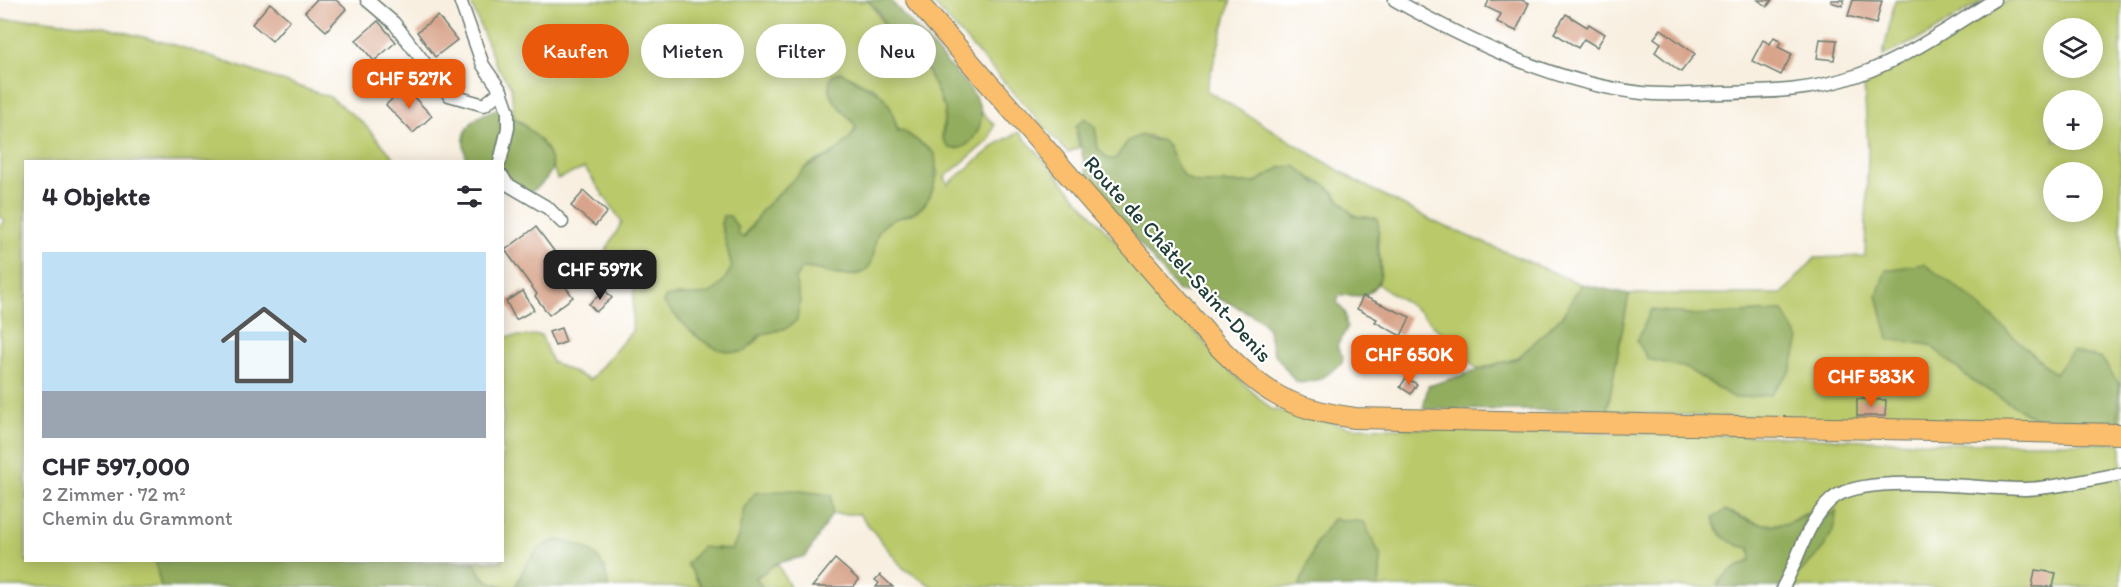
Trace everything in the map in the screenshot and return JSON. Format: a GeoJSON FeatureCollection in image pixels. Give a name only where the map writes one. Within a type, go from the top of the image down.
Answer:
{"type":"FeatureCollection","features":[{"type":"Feature","properties":{"kind":"main road","name":"Route de Châtel-Saint-Denis"},"geometry":{"type":"LineString","coordinates":[[916,0],[1215,343],[1266,390],[1290,404],[1322,413],[1356,418],[2121,434]]}},
{"type":"Feature","properties":{"kind":"street"},"geometry":{"type":"LineString","coordinates":[[367,0],[394,22],[449,95],[484,105],[501,91]]}},
{"type":"Feature","properties":{"kind":"street"},"geometry":{"type":"LineString","coordinates":[[460,0],[483,65],[501,91],[508,111],[508,128],[500,160]]}},
{"type":"Feature","properties":{"kind":"street"},"geometry":{"type":"LineString","coordinates":[[1395,0],[1484,47],[1530,64],[1595,83],[1642,93],[1665,93],[1780,92],[1814,88],[1860,74],[1887,62],[1929,41],[1994,0]]}},
{"type":"Feature","properties":{"kind":"street"},"geometry":{"type":"LineString","coordinates":[[504,179],[507,184],[549,208],[562,222]]}},
{"type":"Feature","properties":{"kind":"street"},"geometry":{"type":"LineString","coordinates":[[1783,587],[1811,522],[1833,498],[1844,491],[1859,487],[1944,484],[2027,489],[2121,474]]}},
{"type":"Feature","properties":{"kind":"green space"},"geometry":{"type":"Polygon","coordinates":[[[470,0],[870,1],[883,24],[858,24],[858,78],[931,78],[945,109],[942,135],[949,148],[962,147],[975,135],[982,112],[994,125],[989,140],[945,177],[948,184],[997,144],[1019,132],[1228,369],[1271,409],[1349,427],[1767,436],[1940,443],[2121,443],[2121,587],[1784,587],[1824,547],[1833,514],[1809,512],[1785,524],[1760,524],[1725,510],[1739,546],[1751,548],[1751,560],[1718,582],[1718,587],[1379,587],[1381,557],[1317,541],[1299,587],[933,587],[903,568],[859,514],[832,514],[832,495],[744,508],[738,537],[731,551],[716,547],[695,578],[702,587],[608,587],[605,566],[527,563],[515,587],[501,586],[485,578],[474,562],[504,562],[504,337],[541,335],[552,362],[590,380],[632,331],[634,287],[596,268],[622,222],[585,168],[557,179],[547,150],[520,120],[514,118],[511,87],[495,63],[470,0]],[[756,24],[756,78],[842,78],[852,120],[856,126],[850,138],[834,153],[810,164],[762,210],[743,238],[721,224],[732,267],[718,288],[711,293],[666,297],[670,308],[690,331],[704,342],[721,349],[740,352],[751,346],[766,332],[792,325],[795,279],[802,268],[846,276],[861,273],[867,269],[881,228],[891,221],[920,209],[931,193],[938,174],[930,149],[902,130],[899,132],[890,106],[876,89],[846,75],[846,24],[756,24]]]}},
{"type":"Feature","properties":{"kind":"green space"},"geometry":{"type":"Polygon","coordinates":[[[867,0],[890,0],[912,24],[884,24],[879,12],[867,0]]]}},
{"type":"Feature","properties":{"kind":"green space"},"geometry":{"type":"Polygon","coordinates":[[[930,0],[1231,0],[1206,90],[1358,182],[1437,223],[1581,284],[1563,315],[1518,358],[1477,369],[1420,312],[1378,284],[1381,271],[1379,230],[1369,217],[1356,216],[1350,212],[1326,185],[1282,167],[1254,183],[1197,183],[1181,173],[1168,145],[1147,135],[1128,141],[1115,160],[1108,159],[1098,148],[1095,127],[1076,133],[1079,147],[1068,153],[930,0]]]}},
{"type":"Feature","properties":{"kind":"green space"},"geometry":{"type":"Polygon","coordinates":[[[1895,0],[1984,0],[1928,35],[1883,56],[1895,0]]]}},
{"type":"Feature","properties":{"kind":"green space"},"geometry":{"type":"Polygon","coordinates":[[[2007,0],[2121,0],[2121,425],[2118,425],[2119,384],[2055,374],[1965,293],[1888,338],[1930,345],[1971,380],[2043,423],[1783,420],[1607,411],[1629,294],[1782,294],[1815,258],[1865,256],[1868,149],[1864,83],[1916,57],[2007,0]],[[1651,310],[1686,368],[1734,397],[1783,311],[1696,315],[1651,310]]]}},
{"type":"Feature","properties":{"kind":"green space"},"geometry":{"type":"Polygon","coordinates":[[[36,19],[104,27],[178,46],[330,97],[363,123],[396,160],[24,160],[24,562],[155,562],[161,587],[0,587],[0,225],[5,220],[0,216],[0,20],[36,19]]]}},
{"type":"Feature","properties":{"kind":"green space"},"geometry":{"type":"Polygon","coordinates":[[[936,51],[971,90],[980,107],[981,120],[977,133],[963,147],[949,148],[943,139],[945,109],[931,78],[936,78],[936,51]]]}},
{"type":"Feature","properties":{"kind":"green space"},"geometry":{"type":"Polygon","coordinates":[[[846,75],[881,94],[890,106],[898,131],[902,130],[935,154],[935,181],[929,198],[917,211],[893,220],[880,230],[870,265],[860,273],[838,275],[817,269],[802,268],[795,279],[800,300],[797,320],[787,328],[760,335],[746,351],[733,352],[709,345],[689,330],[663,302],[666,297],[705,294],[718,288],[732,267],[721,224],[723,216],[730,216],[738,228],[738,234],[744,238],[762,210],[805,168],[834,153],[855,132],[856,126],[831,96],[832,78],[846,78],[846,75]]]}},
{"type":"Feature","properties":{"kind":"green space"},"geometry":{"type":"Polygon","coordinates":[[[501,108],[534,134],[547,150],[552,170],[543,183],[531,192],[518,194],[504,190],[504,160],[467,159],[464,148],[466,132],[475,119],[501,108]]]}},
{"type":"Feature","properties":{"kind":"green space"},"geometry":{"type":"Polygon","coordinates":[[[1085,118],[1095,127],[1098,149],[1108,159],[1115,159],[1128,141],[1141,135],[1154,140],[1163,140],[1184,176],[1197,183],[1254,183],[1282,167],[1295,166],[1317,183],[1326,185],[1354,216],[1376,218],[1379,226],[1377,241],[1380,278],[1372,290],[1363,296],[1340,295],[1337,302],[1345,313],[1347,328],[1337,346],[1343,357],[1342,363],[1321,379],[1301,383],[1295,381],[1274,353],[1267,327],[1263,322],[1234,305],[1211,296],[1179,292],[1088,180],[1076,126],[1085,118]]]}},
{"type":"Feature","properties":{"kind":"green space"},"geometry":{"type":"Polygon","coordinates":[[[1924,264],[1965,293],[2055,374],[2072,351],[2102,359],[2119,384],[2118,425],[2043,423],[1971,380],[1930,345],[1888,339],[1877,295],[1886,270],[1924,264]]]}},
{"type":"Feature","properties":{"kind":"green space"},"geometry":{"type":"Polygon","coordinates":[[[1581,284],[1629,294],[1607,411],[1423,409],[1428,386],[1518,358],[1563,315],[1581,284]]]}},
{"type":"Feature","properties":{"kind":"green space"},"geometry":{"type":"Polygon","coordinates":[[[1651,310],[1696,315],[1783,311],[1799,340],[1791,370],[1770,395],[1734,398],[1686,368],[1648,359],[1637,341],[1651,310]]]}},
{"type":"Feature","properties":{"kind":"green space"},"geometry":{"type":"Polygon","coordinates":[[[793,490],[832,495],[832,514],[806,556],[777,563],[755,578],[763,587],[702,587],[687,564],[702,547],[731,550],[738,537],[744,508],[755,493],[793,490]]]}},
{"type":"Feature","properties":{"kind":"green space"},"geometry":{"type":"Polygon","coordinates":[[[1725,510],[1753,522],[1776,525],[1791,522],[1812,512],[1833,514],[1836,510],[1832,533],[1826,543],[1811,562],[1784,587],[1718,587],[1727,574],[1751,560],[1750,548],[1726,539],[1715,525],[1713,518],[1725,510]]]}},
{"type":"Feature","properties":{"kind":"green space"},"geometry":{"type":"Polygon","coordinates":[[[1333,519],[1364,522],[1381,557],[1379,587],[1299,587],[1317,541],[1333,519]]]}},
{"type":"Feature","properties":{"kind":"green space"},"geometry":{"type":"Polygon","coordinates":[[[558,540],[578,545],[594,553],[603,567],[608,587],[515,587],[536,552],[542,546],[558,540]]]}},
{"type":"Feature","properties":{"kind":"green space"},"geometry":{"type":"Polygon","coordinates":[[[155,562],[474,562],[484,579],[505,587],[161,587],[155,562]]]}},
{"type":"Feature","properties":{"kind":"green space"},"geometry":{"type":"Polygon","coordinates":[[[777,563],[790,587],[763,587],[755,579],[777,563]]]}},
{"type":"Feature","properties":{"kind":"building"},"geometry":{"type":"Polygon","coordinates":[[[316,0],[336,0],[346,9],[326,31],[305,12],[316,0]]]}},
{"type":"Feature","properties":{"kind":"building"},"geometry":{"type":"Polygon","coordinates":[[[1489,0],[1521,0],[1529,3],[1516,31],[1497,22],[1501,14],[1486,7],[1489,0]]]}},
{"type":"Feature","properties":{"kind":"building"},"geometry":{"type":"Polygon","coordinates":[[[1758,0],[1772,0],[1767,7],[1758,0]]]}},
{"type":"Feature","properties":{"kind":"building"},"geometry":{"type":"Polygon","coordinates":[[[1831,0],[1844,0],[1843,6],[1831,2],[1831,0]]]}},
{"type":"Feature","properties":{"kind":"building"},"geometry":{"type":"Polygon","coordinates":[[[1853,0],[1882,1],[1876,24],[1848,16],[1853,0]]]}},
{"type":"Feature","properties":{"kind":"building"},"geometry":{"type":"Polygon","coordinates":[[[270,3],[290,20],[272,41],[252,24],[270,3]]]}},
{"type":"Feature","properties":{"kind":"building"},"geometry":{"type":"Polygon","coordinates":[[[1566,14],[1587,27],[1589,24],[1605,34],[1597,47],[1584,39],[1578,48],[1554,33],[1566,14]]]}},
{"type":"Feature","properties":{"kind":"building"},"geometry":{"type":"Polygon","coordinates":[[[438,16],[457,40],[435,57],[417,32],[438,16]]]}},
{"type":"Feature","properties":{"kind":"building"},"geometry":{"type":"Polygon","coordinates":[[[378,21],[396,42],[374,61],[356,40],[378,21]]]}},
{"type":"Feature","properties":{"kind":"building"},"geometry":{"type":"Polygon","coordinates":[[[1661,29],[1695,54],[1681,72],[1655,52],[1661,43],[1654,38],[1661,29]]]}},
{"type":"Feature","properties":{"kind":"building"},"geometry":{"type":"Polygon","coordinates":[[[1774,37],[1781,41],[1778,47],[1792,54],[1781,75],[1752,61],[1763,40],[1770,44],[1774,37]]]}},
{"type":"Feature","properties":{"kind":"building"},"geometry":{"type":"Polygon","coordinates":[[[1820,39],[1837,40],[1834,60],[1817,58],[1820,39]]]}},
{"type":"Feature","properties":{"kind":"building"},"geometry":{"type":"Polygon","coordinates":[[[404,87],[432,116],[413,133],[386,105],[404,87]]]}},
{"type":"Feature","properties":{"kind":"building"},"geometry":{"type":"Polygon","coordinates":[[[584,191],[607,212],[595,226],[571,206],[584,191]]]}},
{"type":"Feature","properties":{"kind":"building"},"geometry":{"type":"Polygon","coordinates":[[[536,227],[572,275],[562,282],[573,297],[549,315],[535,296],[537,294],[505,250],[536,227]]]}},
{"type":"Feature","properties":{"kind":"building"},"geometry":{"type":"Polygon","coordinates":[[[605,290],[612,298],[596,312],[589,304],[605,290]]]}},
{"type":"Feature","properties":{"kind":"building"},"geometry":{"type":"Polygon","coordinates":[[[523,291],[534,310],[516,320],[506,301],[523,291]]]}},
{"type":"Feature","properties":{"kind":"building"},"geometry":{"type":"Polygon","coordinates":[[[1363,296],[1410,317],[1401,336],[1375,322],[1377,319],[1357,309],[1363,296]]]}},
{"type":"Feature","properties":{"kind":"building"},"geometry":{"type":"Polygon","coordinates":[[[561,328],[566,342],[555,346],[549,332],[561,328]]]}},
{"type":"Feature","properties":{"kind":"building"},"geometry":{"type":"Polygon","coordinates":[[[1369,338],[1379,343],[1376,349],[1366,344],[1369,338]]]}},
{"type":"Feature","properties":{"kind":"building"},"geometry":{"type":"Polygon","coordinates":[[[1406,378],[1417,384],[1411,394],[1400,387],[1406,378]]]}},
{"type":"Feature","properties":{"kind":"building"},"geometry":{"type":"Polygon","coordinates":[[[1857,399],[1886,400],[1885,416],[1857,416],[1857,399]]]}},
{"type":"Feature","properties":{"kind":"building"},"geometry":{"type":"Polygon","coordinates":[[[835,559],[859,580],[853,587],[812,587],[835,559]]]}},
{"type":"Feature","properties":{"kind":"building"},"geometry":{"type":"Polygon","coordinates":[[[2035,570],[2056,573],[2053,587],[2032,587],[2035,570]]]}},
{"type":"Feature","properties":{"kind":"building"},"geometry":{"type":"Polygon","coordinates":[[[880,575],[893,587],[876,587],[879,583],[875,580],[880,575]]]}}]}
